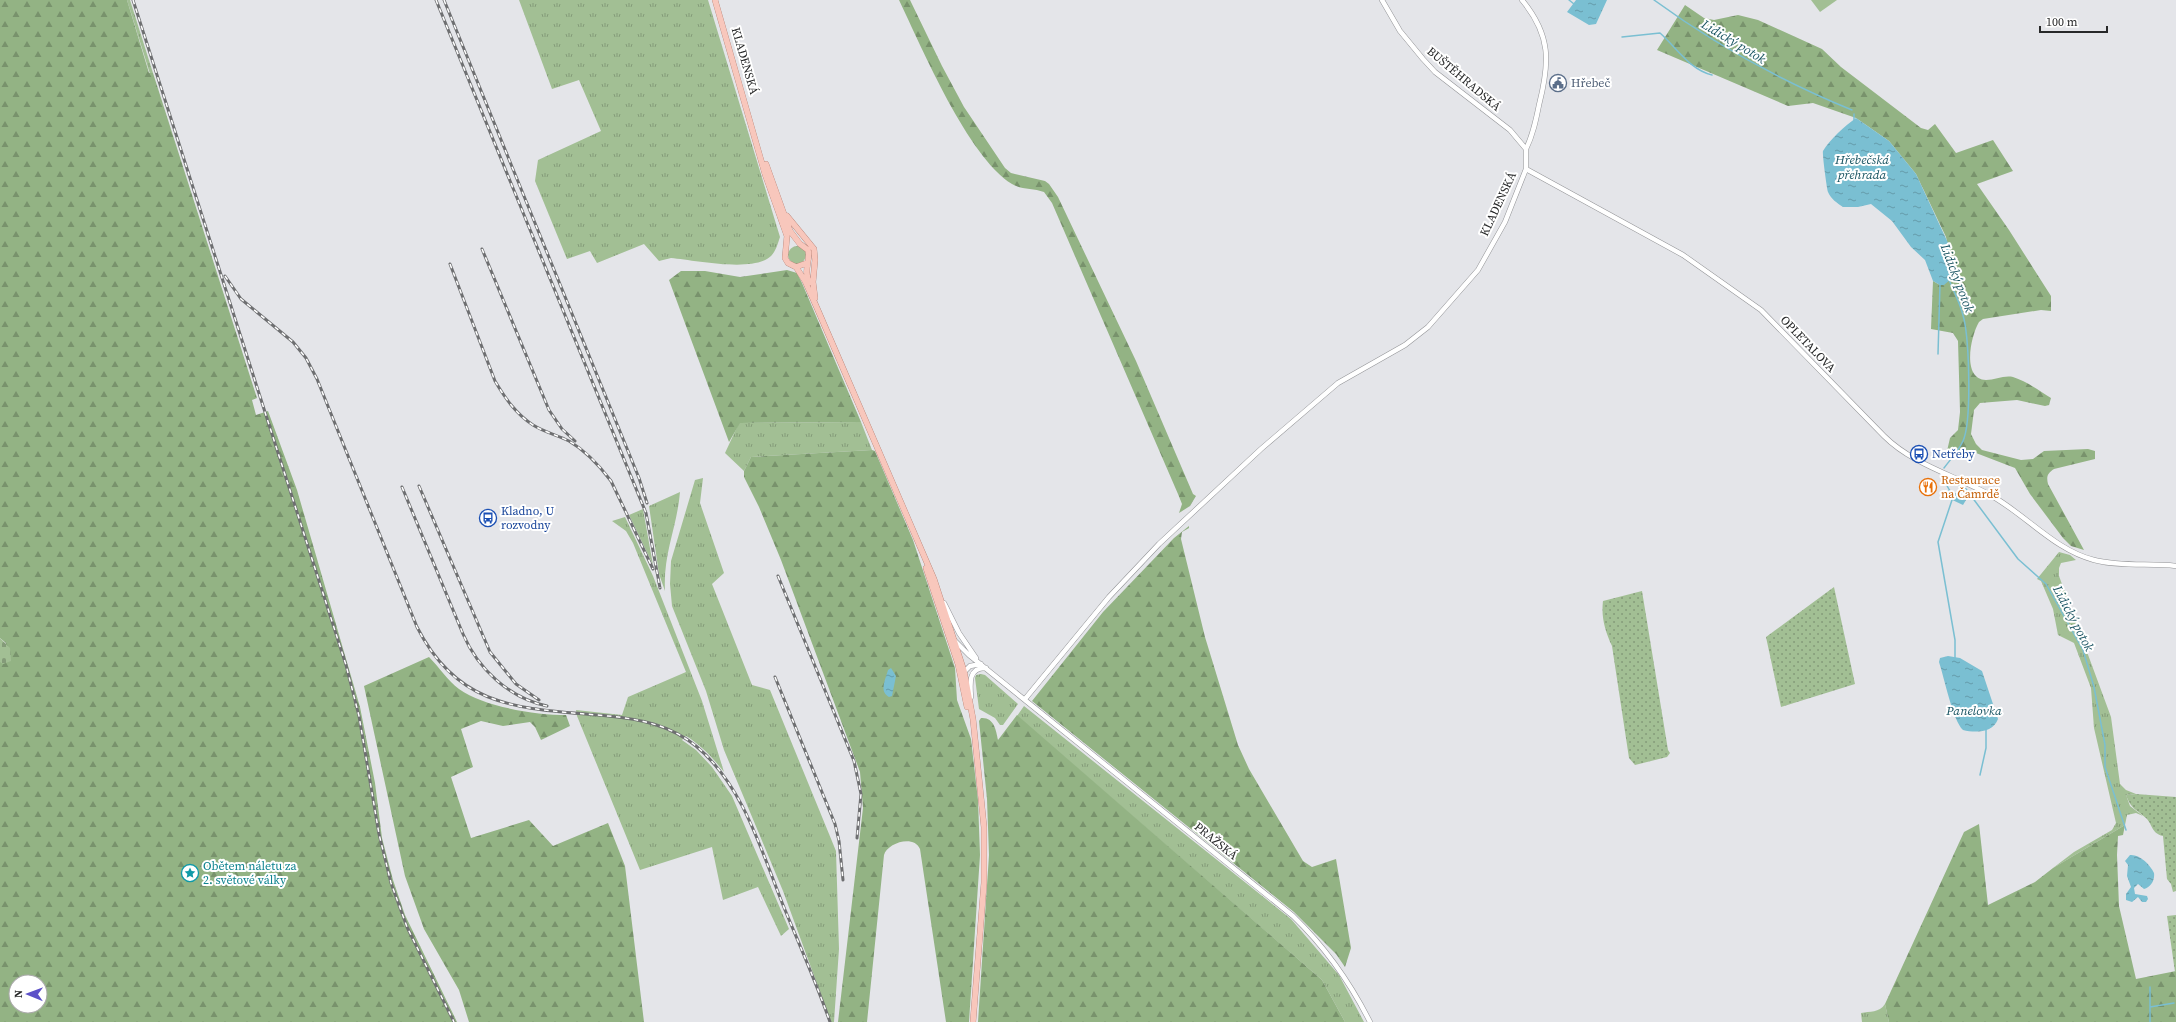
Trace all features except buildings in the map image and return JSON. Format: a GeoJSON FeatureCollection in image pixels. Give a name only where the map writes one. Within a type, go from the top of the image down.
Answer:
{"type":"FeatureCollection","features":[{"type":"Feature","properties":{"kind":"main road","name":"KLADENSKÁ"},"geometry":{"type":"LineString","coordinates":[[716,0],[753,128]]}},
{"type":"Feature","properties":{"kind":"main road"},"geometry":{"type":"LineString","coordinates":[[753,128],[790,231],[800,244],[808,250],[809,256],[806,276],[817,308]]}},
{"type":"Feature","properties":{"kind":"main road"},"geometry":{"type":"LineString","coordinates":[[753,128],[765,174],[787,236],[787,249],[785,255],[786,261],[796,267],[805,281],[817,308],[939,591],[964,671],[973,718],[983,800],[985,855],[974,1022]]}},
{"type":"Feature","properties":{"kind":"main road"},"geometry":{"type":"LineString","coordinates":[[779,200],[793,225],[814,249],[815,260],[813,282],[817,308]]}},
{"type":"Feature","properties":{"kind":"main road"},"geometry":{"type":"LineString","coordinates":[[787,249],[793,244],[800,244]]}},
{"type":"Feature","properties":{"kind":"main road"},"geometry":{"type":"LineString","coordinates":[[796,267],[807,263]]}},
{"type":"Feature","properties":{"kind":"main road"},"geometry":{"type":"LineString","coordinates":[[916,539],[942,616],[961,680],[975,738]]}},
{"type":"Feature","properties":{"kind":"street","name":"BUŠTĚHRADSKÁ"},"geometry":{"type":"LineString","coordinates":[[1382,0],[1400,31],[1423,59],[1436,72],[1510,130],[1526,149]]}},
{"type":"Feature","properties":{"kind":"street","name":"KLADENSKÁ"},"geometry":{"type":"LineString","coordinates":[[1024,699],[1109,597],[1159,544],[1238,470],[1338,382],[1405,346],[1428,327],[1478,270],[1505,222],[1526,169],[1526,149],[1532,134],[1548,65],[1538,22],[1522,0]]}},
{"type":"Feature","properties":{"kind":"street","name":"OPLETALOVA"},"geometry":{"type":"LineString","coordinates":[[1526,169],[1684,255],[1761,310],[1889,442],[1910,456],[1993,497],[2064,548],[2094,560],[2110,563],[2176,566]]}},
{"type":"Feature","properties":{"kind":"street"},"geometry":{"type":"LineString","coordinates":[[939,591],[958,634],[981,664]]}},
{"type":"Feature","properties":{"kind":"street"},"geometry":{"type":"LineString","coordinates":[[942,616],[956,643],[981,664]]}},
{"type":"Feature","properties":{"kind":"street","name":"PRAŽSKÁ"},"geometry":{"type":"LineString","coordinates":[[981,664],[1293,916],[1321,944],[1343,973],[1370,1022]]}},
{"type":"Feature","properties":{"kind":"street"},"geometry":{"type":"LineString","coordinates":[[961,680],[964,671],[972,665],[981,664]]}},
{"type":"Feature","properties":{"kind":"street"},"geometry":{"type":"LineString","coordinates":[[973,718],[970,678],[976,670],[986,668]]}},
{"type":"Feature","properties":{"kind":"green space"},"geometry":{"type":"Polygon","coordinates":[[[0,0],[127,0],[149,73],[153,73],[257,398],[252,400],[256,415],[268,411],[297,490],[360,707],[375,783],[382,838],[393,880],[405,915],[457,1022],[0,1022],[0,662],[6,643],[0,638],[0,0]]]}},
{"type":"Feature","properties":{"kind":"green space"},"geometry":{"type":"Polygon","coordinates":[[[127,0],[130,0],[153,73],[150,74],[127,0]]]}},
{"type":"Feature","properties":{"kind":"green space"},"geometry":{"type":"Polygon","coordinates":[[[519,0],[708,0],[780,237],[776,249],[771,256],[763,261],[738,265],[671,258],[659,261],[644,244],[597,263],[590,251],[567,259],[535,181],[538,160],[601,131],[579,80],[552,89],[519,0]]]}},
{"type":"Feature","properties":{"kind":"green space"},"geometry":{"type":"Polygon","coordinates":[[[899,0],[910,0],[964,107],[1005,168],[1011,173],[1045,181],[1049,184],[1058,197],[1136,361],[1193,494],[1196,496],[1190,506],[1179,513],[1182,504],[1178,494],[1052,203],[1044,192],[1012,184],[995,170],[979,151],[963,127],[933,72],[899,0]]]}},
{"type":"Feature","properties":{"kind":"green space"},"geometry":{"type":"Polygon","coordinates":[[[1811,0],[1837,0],[1820,12],[1811,0]]]}},
{"type":"Feature","properties":{"kind":"green space"},"geometry":{"type":"Polygon","coordinates":[[[1685,5],[1704,18],[1714,20],[1738,15],[1758,20],[1822,49],[1841,67],[1921,128],[1928,130],[1935,124],[1956,153],[1993,140],[2013,171],[1977,184],[2009,230],[2051,296],[2051,311],[2041,310],[1983,319],[1979,322],[1973,336],[1970,356],[1971,365],[1973,372],[1978,378],[1986,380],[2013,377],[2051,398],[2049,405],[2045,406],[2017,400],[1980,403],[1974,410],[1971,434],[1976,444],[1982,450],[2021,460],[2033,459],[2044,451],[2088,449],[2095,451],[2095,459],[2054,469],[2047,477],[2048,484],[2084,550],[2071,546],[2063,538],[2030,494],[2015,468],[1976,453],[1947,451],[1950,438],[1958,430],[1960,412],[1958,341],[1953,333],[1931,329],[1933,281],[1940,285],[1950,280],[1953,271],[1946,237],[1916,174],[1889,141],[1856,118],[1813,103],[1788,106],[1657,50],[1685,5]]]}},
{"type":"Feature","properties":{"kind":"green space"},"geometry":{"type":"Polygon","coordinates":[[[797,246],[803,249],[806,255],[803,261],[797,264],[791,261],[788,255],[791,249],[797,246]]]}},
{"type":"Feature","properties":{"kind":"green space"},"geometry":{"type":"Polygon","coordinates":[[[787,270],[797,273],[802,283],[861,422],[740,423],[729,442],[669,280],[681,271],[705,271],[740,277],[787,270]]]}},
{"type":"Feature","properties":{"kind":"green space"},"geometry":{"type":"Polygon","coordinates":[[[861,422],[872,450],[751,457],[744,471],[725,453],[739,423],[861,422]]]}},
{"type":"Feature","properties":{"kind":"green space"},"geometry":{"type":"Polygon","coordinates":[[[875,451],[913,540],[955,668],[957,700],[971,739],[978,800],[980,855],[969,1022],[946,1022],[920,849],[917,844],[907,841],[890,847],[884,855],[867,1022],[838,1022],[863,808],[860,772],[781,560],[759,507],[744,477],[744,471],[751,457],[875,451]]]}},
{"type":"Feature","properties":{"kind":"green space"},"geometry":{"type":"Polygon","coordinates":[[[703,478],[700,503],[724,573],[712,584],[752,685],[770,690],[836,851],[839,949],[834,1022],[831,1022],[783,891],[724,750],[706,691],[672,606],[670,584],[671,561],[695,480],[703,478]]]}},
{"type":"Feature","properties":{"kind":"green space"},"geometry":{"type":"Polygon","coordinates":[[[680,492],[666,565],[665,591],[659,574],[649,506],[680,492]]]}},
{"type":"Feature","properties":{"kind":"green space"},"geometry":{"type":"Polygon","coordinates":[[[643,509],[653,565],[629,515],[643,509]]]}},
{"type":"Feature","properties":{"kind":"green space"},"geometry":{"type":"Polygon","coordinates":[[[625,517],[653,576],[702,701],[724,772],[697,743],[686,736],[682,740],[696,750],[712,767],[732,796],[789,929],[781,936],[758,887],[723,900],[712,847],[640,870],[577,716],[576,710],[622,715],[628,697],[686,672],[633,543],[626,531],[612,521],[625,517]]]}},
{"type":"Feature","properties":{"kind":"green space"},"geometry":{"type":"Polygon","coordinates":[[[1189,526],[1189,528],[1182,532],[1181,539],[1205,637],[1238,745],[1249,769],[1303,861],[1312,867],[1336,859],[1351,948],[1345,967],[1336,954],[1294,912],[1032,701],[1103,612],[1174,538],[1189,526]]]}},
{"type":"Feature","properties":{"kind":"green space"},"geometry":{"type":"Polygon","coordinates":[[[2059,552],[2070,555],[2076,560],[2061,563],[2059,568],[2059,576],[2111,717],[2120,784],[2126,790],[2136,794],[2126,795],[2130,806],[2143,816],[2136,813],[2127,815],[2125,825],[2053,868],[2074,852],[2112,830],[2116,823],[2094,728],[2091,688],[2074,643],[2058,635],[2053,609],[2041,581],[2037,579],[2059,552]]]}},
{"type":"Feature","properties":{"kind":"green space"},"geometry":{"type":"Polygon","coordinates":[[[1834,587],[1855,684],[1781,707],[1766,637],[1834,587]]]}},
{"type":"Feature","properties":{"kind":"green space"},"geometry":{"type":"Polygon","coordinates":[[[1642,591],[1668,750],[1670,753],[1667,757],[1635,765],[1629,758],[1612,646],[1604,624],[1603,601],[1642,591]]]}},
{"type":"Feature","properties":{"kind":"green space"},"geometry":{"type":"Polygon","coordinates":[[[0,638],[10,648],[11,661],[3,664],[0,662],[0,638]]]}},
{"type":"Feature","properties":{"kind":"green space"},"geometry":{"type":"Polygon","coordinates":[[[429,657],[455,686],[482,701],[526,712],[566,715],[570,726],[541,740],[535,727],[530,722],[503,726],[481,721],[461,729],[473,767],[451,777],[471,838],[529,820],[553,846],[608,823],[625,866],[644,1022],[469,1022],[459,990],[424,929],[405,876],[364,686],[429,657]]]}},
{"type":"Feature","properties":{"kind":"green space"},"geometry":{"type":"Polygon","coordinates":[[[976,675],[985,675],[1018,704],[1003,725],[1000,725],[995,718],[979,709],[975,678],[976,675]]]}},
{"type":"Feature","properties":{"kind":"green space"},"geometry":{"type":"Polygon","coordinates":[[[1024,706],[1291,919],[1339,975],[1364,1022],[1345,1022],[1322,980],[1017,716],[1024,706]]]}},
{"type":"Feature","properties":{"kind":"green space"},"geometry":{"type":"Polygon","coordinates":[[[1017,715],[1322,980],[1345,1022],[978,1022],[989,855],[987,799],[979,721],[981,718],[985,718],[992,722],[998,740],[1017,715]]]}},
{"type":"Feature","properties":{"kind":"green space"},"geometry":{"type":"Polygon","coordinates":[[[2136,794],[2176,797],[2176,891],[2173,892],[2171,884],[2167,879],[2163,836],[2154,831],[2146,818],[2132,806],[2126,795],[2136,794]]]}},
{"type":"Feature","properties":{"kind":"green space"},"geometry":{"type":"Polygon","coordinates":[[[1979,824],[1988,905],[2035,882],[2053,868],[2125,825],[2123,835],[2118,836],[2117,855],[2119,906],[2136,979],[2176,971],[2176,1022],[1889,1022],[1885,1004],[1964,832],[1979,824]]]}},
{"type":"Feature","properties":{"kind":"green space"},"geometry":{"type":"Polygon","coordinates":[[[2176,915],[2176,971],[2175,972],[2167,916],[2176,915]]]}},
{"type":"Feature","properties":{"kind":"green space"},"geometry":{"type":"Polygon","coordinates":[[[1885,1004],[1889,1022],[1862,1022],[1861,1013],[1880,1009],[1885,1004]]]}},
{"type":"Feature","properties":{"kind":"water"},"geometry":{"type":"Polygon","coordinates":[[[1576,0],[1607,0],[1596,24],[1589,25],[1567,12],[1576,0]]]}},
{"type":"Feature","properties":{"kind":"water","name":"Hřebečská přehrada"},"geometry":{"type":"Polygon","coordinates":[[[1856,118],[1889,141],[1916,174],[1949,245],[1953,271],[1952,278],[1944,285],[1940,285],[1933,281],[1925,260],[1911,247],[1892,221],[1871,204],[1858,207],[1843,207],[1834,201],[1829,194],[1827,190],[1823,151],[1838,133],[1856,118]]]}},
{"type":"Feature","properties":{"kind":"water"},"geometry":{"type":"Polygon","coordinates":[[[1949,489],[1966,500],[1963,505],[1946,497],[1949,489]]]}},
{"type":"Feature","properties":{"kind":"water","name":"Panelovka"},"geometry":{"type":"Polygon","coordinates":[[[1948,656],[1960,658],[1982,671],[1998,719],[1996,724],[1992,727],[1983,731],[1973,732],[1963,730],[1959,725],[1952,708],[1939,662],[1940,658],[1948,656]]]}},
{"type":"Feature","properties":{"kind":"water"},"geometry":{"type":"Polygon","coordinates":[[[891,668],[896,676],[892,696],[889,697],[883,689],[888,670],[891,668]]]}},
{"type":"Feature","properties":{"kind":"water"},"geometry":{"type":"Polygon","coordinates":[[[2130,855],[2137,856],[2144,860],[2154,873],[2153,881],[2149,887],[2144,889],[2138,884],[2134,888],[2135,894],[2147,896],[2148,899],[2146,902],[2142,902],[2138,897],[2132,902],[2126,900],[2126,894],[2131,887],[2127,876],[2128,865],[2125,861],[2130,855]]]}},
{"type":"Feature","properties":{"kind":"waterway"},"geometry":{"type":"LineString","coordinates":[[1569,0],[1574,4]]}},
{"type":"Feature","properties":{"kind":"waterway","name":"Lidický potok"},"geometry":{"type":"LineString","coordinates":[[1654,0],[1701,32],[1750,61],[1801,87],[1852,110]]}},
{"type":"Feature","properties":{"kind":"waterway"},"geometry":{"type":"LineString","coordinates":[[1622,37],[1660,33],[1690,63],[1712,75]]}},
{"type":"Feature","properties":{"kind":"waterway","name":"Lidický potok"},"geometry":{"type":"LineString","coordinates":[[1854,114],[1854,121]]}},
{"type":"Feature","properties":{"kind":"waterway","name":"Lidický potok"},"geometry":{"type":"LineString","coordinates":[[1944,468],[1963,441],[1966,431],[1969,400],[1966,330],[1960,304],[1949,280]]}},
{"type":"Feature","properties":{"kind":"waterway"},"geometry":{"type":"LineString","coordinates":[[1938,354],[1940,284]]}},
{"type":"Feature","properties":{"kind":"waterway","name":"Lidický potok"},"geometry":{"type":"LineString","coordinates":[[1942,477],[1966,489],[2018,559],[2046,584],[2083,650],[2094,687],[2105,745],[2105,767],[2126,830]]}},
{"type":"Feature","properties":{"kind":"waterway"},"geometry":{"type":"LineString","coordinates":[[1942,477],[1950,491]]}},
{"type":"Feature","properties":{"kind":"waterway"},"geometry":{"type":"LineString","coordinates":[[1952,500],[1938,542],[1955,640],[1955,658]]}},
{"type":"Feature","properties":{"kind":"waterway"},"geometry":{"type":"LineString","coordinates":[[1980,775],[1986,748],[1986,729]]}},
{"type":"Feature","properties":{"kind":"waterway","name":"Lidický potok"},"geometry":{"type":"LineString","coordinates":[[2150,987],[2150,1022]]}},
{"type":"Feature","properties":{"kind":"waterway"},"geometry":{"type":"LineString","coordinates":[[2150,1007],[2174,1003]]}},
{"type":"Feature","properties":{"kind":"railway"},"geometry":{"type":"LineString","coordinates":[[133,0],[346,665],[359,716],[379,834],[391,883],[407,927],[454,1022]]}},
{"type":"Feature","properties":{"kind":"railway"},"geometry":{"type":"LineString","coordinates":[[436,0],[646,513],[660,588]]}},
{"type":"Feature","properties":{"kind":"railway"},"geometry":{"type":"LineString","coordinates":[[444,0],[639,478],[647,503]]}},
{"type":"Feature","properties":{"kind":"railway"},"geometry":{"type":"LineString","coordinates":[[482,249],[549,410],[562,429],[575,441]]}},
{"type":"Feature","properties":{"kind":"railway"},"geometry":{"type":"LineString","coordinates":[[450,264],[495,381],[503,394],[516,411],[527,421],[546,432],[569,441],[587,454],[602,469],[611,481],[653,569]]}},
{"type":"Feature","properties":{"kind":"railway"},"geometry":{"type":"LineString","coordinates":[[225,276],[241,299],[293,342],[306,358],[317,379],[417,627],[434,655],[453,676],[474,690],[498,700],[522,707],[549,711],[620,717],[643,721],[676,733],[696,746],[712,762],[726,780],[749,820],[830,1022]]}},
{"type":"Feature","properties":{"kind":"railway"},"geometry":{"type":"LineString","coordinates":[[419,486],[490,652],[516,684],[539,700]]}},
{"type":"Feature","properties":{"kind":"railway"},"geometry":{"type":"LineString","coordinates":[[402,487],[469,647],[477,659],[496,680],[520,696],[547,706]]}},
{"type":"Feature","properties":{"kind":"railway"},"geometry":{"type":"LineString","coordinates":[[778,576],[854,761],[861,794],[857,838]]}},
{"type":"Feature","properties":{"kind":"railway"},"geometry":{"type":"LineString","coordinates":[[775,677],[835,824],[839,841],[843,880]]}},
{"type":"Feature","properties":{"kind":"place","name":"Hřebeč"},"geometry":{"type":"Point","coordinates":[1558,83]}},
{"type":"Feature","properties":{"kind":"place","name":"Netřeby"},"geometry":{"type":"Point","coordinates":[1919,454]}},
{"type":"Feature","properties":{"kind":"place","name":"Restaurace na Čamrdě"},"geometry":{"type":"Point","coordinates":[1928,487]}},
{"type":"Feature","properties":{"kind":"place","name":"Kladno, U rozvodny"},"geometry":{"type":"Point","coordinates":[488,518]}},
{"type":"Feature","properties":{"kind":"place","name":"Obětem náletu za 2. světové války"},"geometry":{"type":"Point","coordinates":[190,873]}}]}
